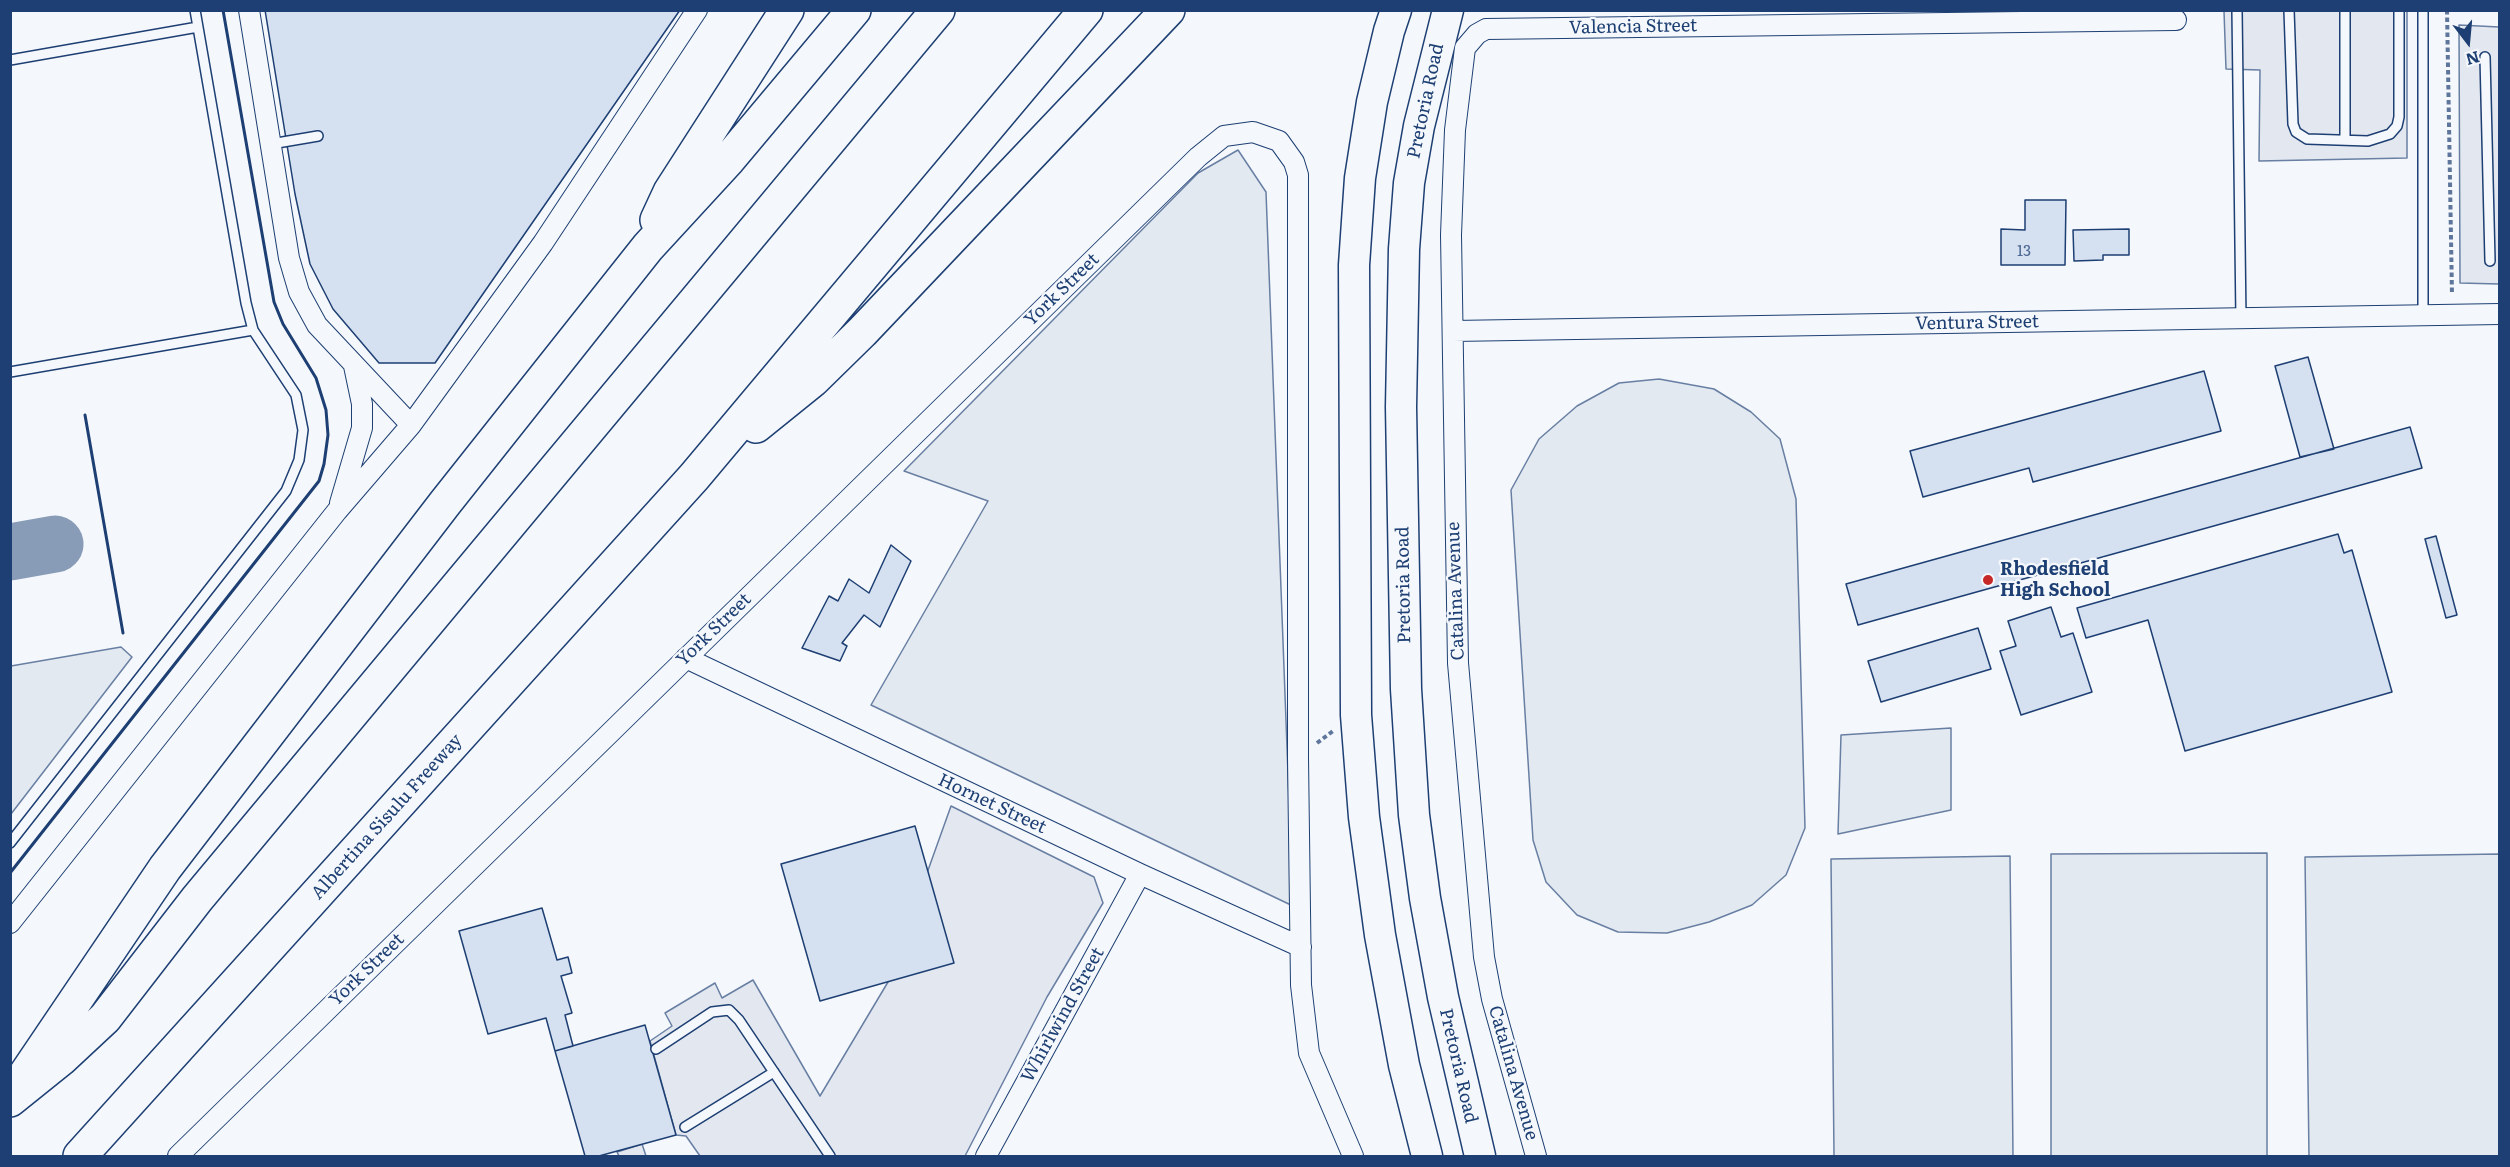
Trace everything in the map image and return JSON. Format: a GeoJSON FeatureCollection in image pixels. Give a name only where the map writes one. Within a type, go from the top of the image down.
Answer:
{"type":"FeatureCollection","features":[{"type":"Feature","properties":{"kind":"highway"},"geometry":{"type":"LineString","coordinates":[[648,247],[670,192],[787,10]]}},
{"type":"Feature","properties":{"kind":"highway"},"geometry":{"type":"LineString","coordinates":[[10,1098],[165,867],[445,503],[648,247],[729,159],[854,10]]}},
{"type":"Feature","properties":{"kind":"highway"},"geometry":{"type":"LineString","coordinates":[[10,1098],[61,1059],[105,1018],[197,899],[938,10]]}},
{"type":"Feature","properties":{"kind":"highway"},"geometry":{"type":"LineString","coordinates":[[694,477],[1086,10]]}},
{"type":"Feature","properties":{"kind":"highway"},"geometry":{"type":"LineString","coordinates":[[694,477],[813,380],[862,332],[1168,10]]}},
{"type":"Feature","properties":{"kind":"highway","name":"Albertina Sisulu Freeway"},"geometry":{"type":"LineString","coordinates":[[80,1156],[694,477]]}},
{"type":"Feature","properties":{"kind":"main road"},"geometry":{"type":"LineString","coordinates":[[1396,10],[1372,102],[1361,167],[1354,266],[1356,715],[1364,817],[1380,935],[1404,1065],[1427,1156]]}},
{"type":"Feature","properties":{"kind":"main road","name":"Pretoria Road"},"geometry":{"type":"LineString","coordinates":[[1448,10],[1419,126],[1409,183],[1404,249],[1401,407],[1406,689],[1414,815],[1425,898],[1443,997],[1480,1156]]}},
{"type":"Feature","properties":{"kind":"street"},"geometry":{"type":"LineString","coordinates":[[249,10],[289,258],[299,292],[317,325],[411,425]]}},
{"type":"Feature","properties":{"kind":"street"},"geometry":{"type":"LineString","coordinates":[[10,923],[337,511],[411,425],[543,243],[698,10]]}},
{"type":"Feature","properties":{"kind":"street","name":"Valencia Street"},"geometry":{"type":"LineString","coordinates":[[1486,29],[2176,20]]}},
{"type":"Feature","properties":{"kind":"street","name":"Catalina Avenue"},"geometry":{"type":"LineString","coordinates":[[1486,29],[1477,34],[1466,48],[1455,130],[1451,235],[1458,663],[1479,911],[1492,999],[1536,1156]]}},
{"type":"Feature","properties":{"kind":"street","name":"York Street"},"geometry":{"type":"LineString","coordinates":[[177,1156],[1198,157],[1224,136],[1253,132],[1279,141],[1294,162],[1299,190],[1298,758]]}},
{"type":"Feature","properties":{"kind":"street","name":"Ventura Street"},"geometry":{"type":"LineString","coordinates":[[1454,331],[2241,320],[2499,314]]}},
{"type":"Feature","properties":{"kind":"street"},"geometry":{"type":"LineString","coordinates":[[337,511],[362,428],[362,404],[354,366]]}},
{"type":"Feature","properties":{"kind":"street","name":"Hornet Street"},"geometry":{"type":"LineString","coordinates":[[686,658],[1140,874],[1301,947]]}},
{"type":"Feature","properties":{"kind":"street"},"geometry":{"type":"LineString","coordinates":[[1298,758],[1302,1015],[1309,1053],[1353,1156]]}},
{"type":"Feature","properties":{"kind":"street","name":"Whirlwind Street"},"geometry":{"type":"LineString","coordinates":[[986,1156],[1140,874]]}},
{"type":"Feature","properties":{"kind":"lane"},"geometry":{"type":"LineString","coordinates":[[10,843],[286,491],[294,475],[302,445],[301,412],[288,380],[253,330],[246,303],[195,10]]}},
{"type":"Feature","properties":{"kind":"lane"},"geometry":{"type":"LineString","coordinates":[[2237,10],[2241,320]]}},
{"type":"Feature","properties":{"kind":"lane"},"geometry":{"type":"LineString","coordinates":[[2289,10],[2293,124],[2296,132],[2307,140],[2380,139],[2390,134],[2397,126],[2399,10]]}},
{"type":"Feature","properties":{"kind":"lane"},"geometry":{"type":"LineString","coordinates":[[2345,10],[2345,140]]}},
{"type":"Feature","properties":{"kind":"lane"},"geometry":{"type":"LineString","coordinates":[[2423,10],[2423,315]]}},
{"type":"Feature","properties":{"kind":"lane"},"geometry":{"type":"LineString","coordinates":[[10,60],[198,27]]}},
{"type":"Feature","properties":{"kind":"lane"},"geometry":{"type":"LineString","coordinates":[[2485,57],[2490,261]]}},
{"type":"Feature","properties":{"kind":"lane"},"geometry":{"type":"LineString","coordinates":[[271,144],[318,136]]}},
{"type":"Feature","properties":{"kind":"lane"},"geometry":{"type":"LineString","coordinates":[[2487,153],[2499,153]]}},
{"type":"Feature","properties":{"kind":"lane"},"geometry":{"type":"LineString","coordinates":[[10,372],[253,330]]}},
{"type":"Feature","properties":{"kind":"lane"},"geometry":{"type":"LineString","coordinates":[[656,1049],[712,1012],[729,1010],[739,1020],[830,1156]]}},
{"type":"Feature","properties":{"kind":"lane"},"geometry":{"type":"LineString","coordinates":[[685,1127],[774,1072]]}},
{"type":"Feature","properties":{"kind":"path"},"geometry":{"type":"LineString","coordinates":[[2447,10],[2452,314]]}},
{"type":"Feature","properties":{"kind":"path"},"geometry":{"type":"LineString","coordinates":[[1298,758],[1356,715]]}},
{"type":"Feature","properties":{"kind":"shaded area"},"geometry":{"type":"Polygon","coordinates":[[[2224,11],[2407,11],[2407,158],[2259,161],[2260,70],[2226,69],[2224,11]]]}},
{"type":"Feature","properties":{"kind":"shaded area"},"geometry":{"type":"Polygon","coordinates":[[[2459,25],[2499,27],[2499,284],[2460,283],[2459,25]]]}},
{"type":"Feature","properties":{"kind":"shaded area"},"geometry":{"type":"Polygon","coordinates":[[[1238,150],[1266,192],[1293,906],[871,705],[988,501],[904,471],[1198,173],[1238,150]]]}},
{"type":"Feature","properties":{"kind":"shaded area"},"geometry":{"type":"Polygon","coordinates":[[[1659,379],[1714,389],[1751,412],[1780,439],[1796,499],[1805,828],[1786,875],[1752,905],[1709,922],[1667,933],[1618,932],[1577,915],[1546,882],[1533,840],[1511,490],[1539,439],[1577,406],[1619,383],[1659,379]]]}},
{"type":"Feature","properties":{"kind":"shaded area"},"geometry":{"type":"Polygon","coordinates":[[[121,647],[132,657],[11,814],[11,666],[121,647]]]}},
{"type":"Feature","properties":{"kind":"shaded area"},"geometry":{"type":"Polygon","coordinates":[[[1951,728],[1951,810],[1838,834],[1841,735],[1951,728]]]}},
{"type":"Feature","properties":{"kind":"shaded area"},"geometry":{"type":"Polygon","coordinates":[[[951,806],[1094,877],[1103,903],[1047,997],[965,1156],[700,1156],[686,1136],[676,1135],[650,1041],[672,1026],[665,1013],[715,983],[722,998],[753,980],[820,1096],[888,982],[951,806]]]}},
{"type":"Feature","properties":{"kind":"shaded area"},"geometry":{"type":"Polygon","coordinates":[[[2267,853],[2267,1156],[2051,1156],[2051,854],[2267,853]]]}},
{"type":"Feature","properties":{"kind":"shaded area"},"geometry":{"type":"Polygon","coordinates":[[[2499,854],[2499,1156],[2309,1156],[2305,857],[2499,854]]]}},
{"type":"Feature","properties":{"kind":"shaded area"},"geometry":{"type":"Polygon","coordinates":[[[2010,856],[2013,1156],[1834,1156],[1831,859],[2010,856]]]}},
{"type":"Feature","properties":{"kind":"shaded area"},"geometry":{"type":"Polygon","coordinates":[[[642,1144],[646,1156],[619,1156],[617,1152],[642,1144]]]}},
{"type":"Feature","properties":{"kind":"building"},"geometry":{"type":"Polygon","coordinates":[[[265,10],[680,10],[435,363],[379,363],[333,309],[310,264],[295,194],[265,10]]]}},
{"type":"Feature","properties":{"kind":"building"},"geometry":{"type":"Polygon","coordinates":[[[2025,200],[2066,200],[2065,265],[2001,265],[2001,229],[2025,230],[2025,200]]]}},
{"type":"Feature","properties":{"kind":"building"},"geometry":{"type":"Polygon","coordinates":[[[2129,229],[2129,255],[2103,255],[2103,260],[2074,261],[2073,230],[2129,229]]]}},
{"type":"Feature","properties":{"kind":"building"},"geometry":{"type":"Polygon","coordinates":[[[2308,357],[2334,449],[2300,457],[2275,366],[2308,357]]]}},
{"type":"Feature","properties":{"kind":"building"},"geometry":{"type":"Polygon","coordinates":[[[2204,371],[2221,431],[2033,482],[2029,468],[1923,497],[1910,451],[2204,371]]]}},
{"type":"Feature","properties":{"kind":"building"},"geometry":{"type":"Polygon","coordinates":[[[2410,427],[2422,468],[1858,625],[1846,584],[2410,427]]]}},
{"type":"Feature","properties":{"kind":"building"},"geometry":{"type":"Polygon","coordinates":[[[2338,534],[2344,553],[2352,550],[2392,692],[2185,751],[2148,620],[2086,638],[2077,608],[2338,534]]]}},
{"type":"Feature","properties":{"kind":"building"},"geometry":{"type":"Polygon","coordinates":[[[2436,536],[2457,615],[2446,618],[2425,539],[2436,536]]]}},
{"type":"Feature","properties":{"kind":"building"},"geometry":{"type":"Polygon","coordinates":[[[891,545],[911,561],[880,627],[864,615],[842,643],[847,646],[840,661],[802,648],[829,596],[838,601],[849,579],[869,593],[891,545]]]}},
{"type":"Feature","properties":{"kind":"building"},"geometry":{"type":"Polygon","coordinates":[[[2051,607],[2061,637],[2073,633],[2092,692],[2021,715],[2000,651],[2016,646],[2008,621],[2051,607]]]}},
{"type":"Feature","properties":{"kind":"building"},"geometry":{"type":"Polygon","coordinates":[[[1978,628],[1991,669],[1881,702],[1868,661],[1978,628]]]}},
{"type":"Feature","properties":{"kind":"building"},"geometry":{"type":"Polygon","coordinates":[[[915,826],[954,963],[820,1001],[781,864],[915,826]]]}},
{"type":"Feature","properties":{"kind":"building"},"geometry":{"type":"Polygon","coordinates":[[[542,908],[557,960],[568,957],[572,973],[561,976],[572,1013],[565,1015],[573,1046],[555,1051],[546,1018],[488,1034],[459,931],[542,908]]]}},
{"type":"Feature","properties":{"kind":"building"},"geometry":{"type":"Polygon","coordinates":[[[645,1025],[676,1135],[599,1156],[585,1156],[555,1051],[645,1025]]]}},
{"type":"Feature","properties":{"kind":"taxiway"},"geometry":{"type":"LineString","coordinates":[[10,552],[55,544]]}},
{"type":"Feature","properties":{"kind":"wall"},"geometry":{"type":"LineString","coordinates":[[10,873],[319,481],[324,464],[328,435],[326,410],[316,378],[283,324],[274,302],[223,10]]}},
{"type":"Feature","properties":{"kind":"wall"},"geometry":{"type":"LineString","coordinates":[[85,415],[123,633]]}},
{"type":"Feature","properties":{"kind":"place","name":"Rhodesfield High School"},"geometry":{"type":"Point","coordinates":[1988,580]}}]}
